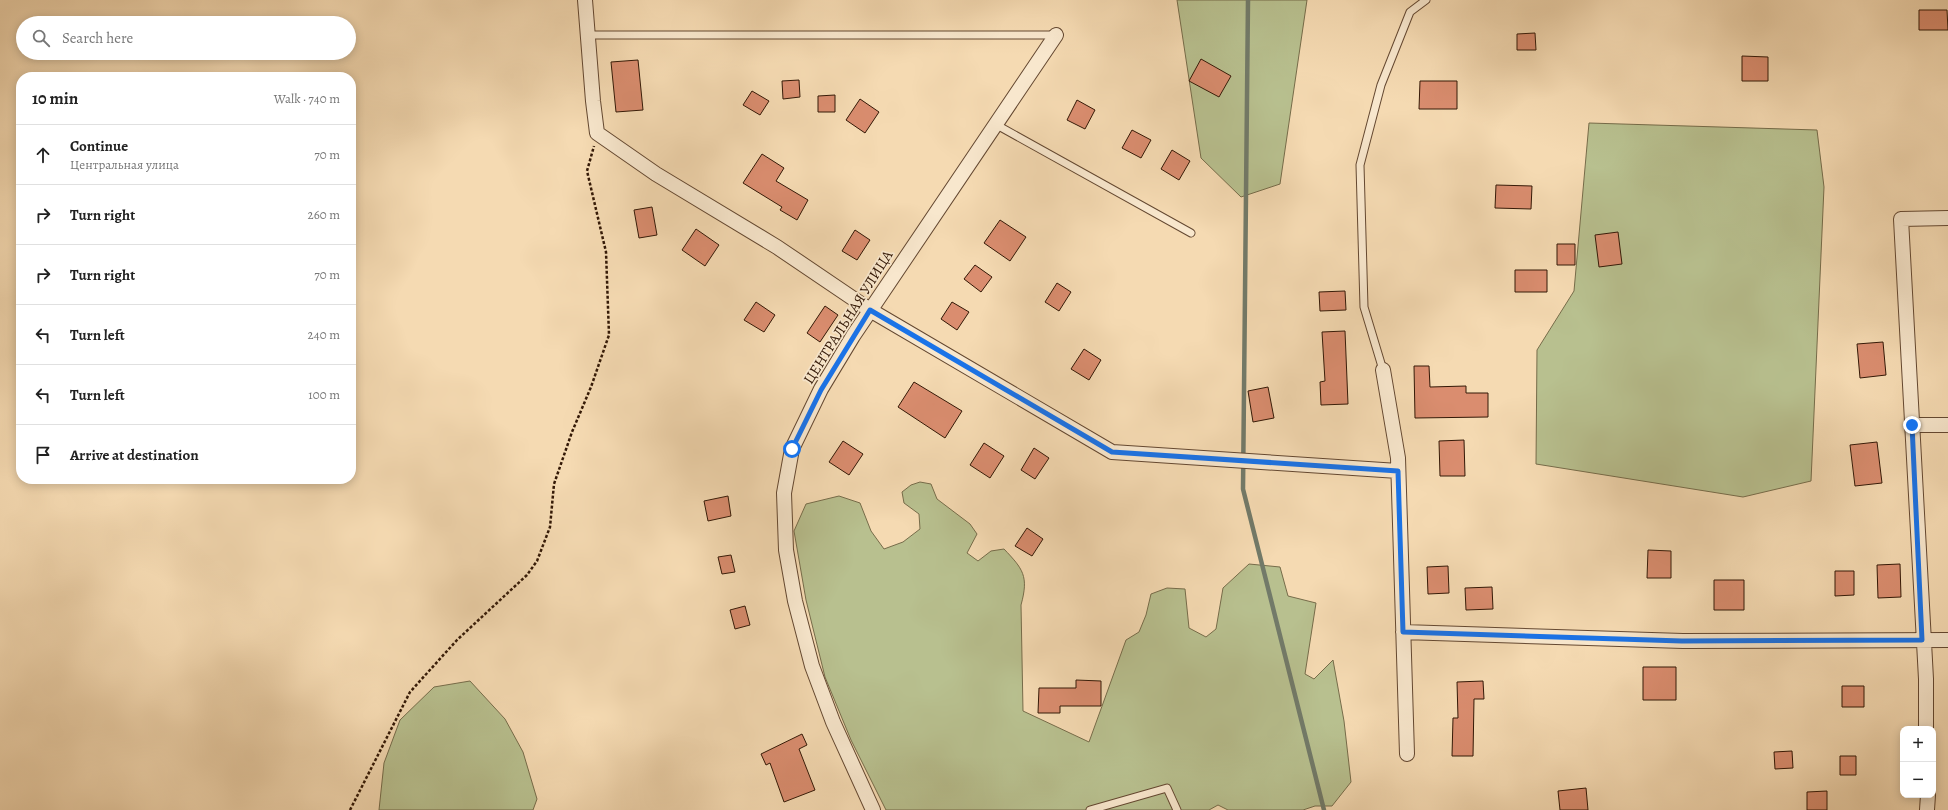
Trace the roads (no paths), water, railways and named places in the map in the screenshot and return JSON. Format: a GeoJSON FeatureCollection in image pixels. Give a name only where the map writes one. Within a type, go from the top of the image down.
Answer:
{"type":"FeatureCollection","features":[{"type":"Feature","properties":{"kind":"street"},"geometry":{"type":"LineString","coordinates":[[585,0],[597,133],[656,174],[777,247],[870,310],[1112,452],[1398,471]]}},
{"type":"Feature","properties":{"kind":"street","name":"ЦЕНТРАЛЬНАЯ УЛИЦА"},"geometry":{"type":"LineString","coordinates":[[873,810],[833,722],[812,666],[795,601],[786,550],[784,494],[792,449],[821,390],[870,310],[1056,34]]}},
{"type":"Feature","properties":{"kind":"street"},"geometry":{"type":"LineString","coordinates":[[1926,726],[1926,679],[1922,640],[1901,219],[1948,218]]}},
{"type":"Feature","properties":{"kind":"street"},"geometry":{"type":"LineString","coordinates":[[1383,370],[1398,471],[1407,754]]}},
{"type":"Feature","properties":{"kind":"street"},"geometry":{"type":"LineString","coordinates":[[1912,425],[1948,425]]}},
{"type":"Feature","properties":{"kind":"street"},"geometry":{"type":"LineString","coordinates":[[1403,632],[1682,641],[1948,640]]}},
{"type":"Feature","properties":{"kind":"street"},"geometry":{"type":"LineString","coordinates":[[1927,810],[1928,798]]}},
{"type":"Feature","properties":{"kind":"lane"},"geometry":{"type":"LineString","coordinates":[[1383,370],[1364,307],[1360,165],[1381,86],[1407,19],[1410,12],[1426,0]]}},
{"type":"Feature","properties":{"kind":"lane"},"geometry":{"type":"LineString","coordinates":[[587,35],[1056,34]]}},
{"type":"Feature","properties":{"kind":"lane"},"geometry":{"type":"LineString","coordinates":[[995,124],[1192,233]]}},
{"type":"Feature","properties":{"kind":"lane"},"geometry":{"type":"LineString","coordinates":[[1090,810],[1166,788],[1177,810]]}},
{"type":"Feature","properties":{"kind":"waterway"},"geometry":{"type":"LineString","coordinates":[[1248,0],[1243,489],[1324,810]]}}]}
